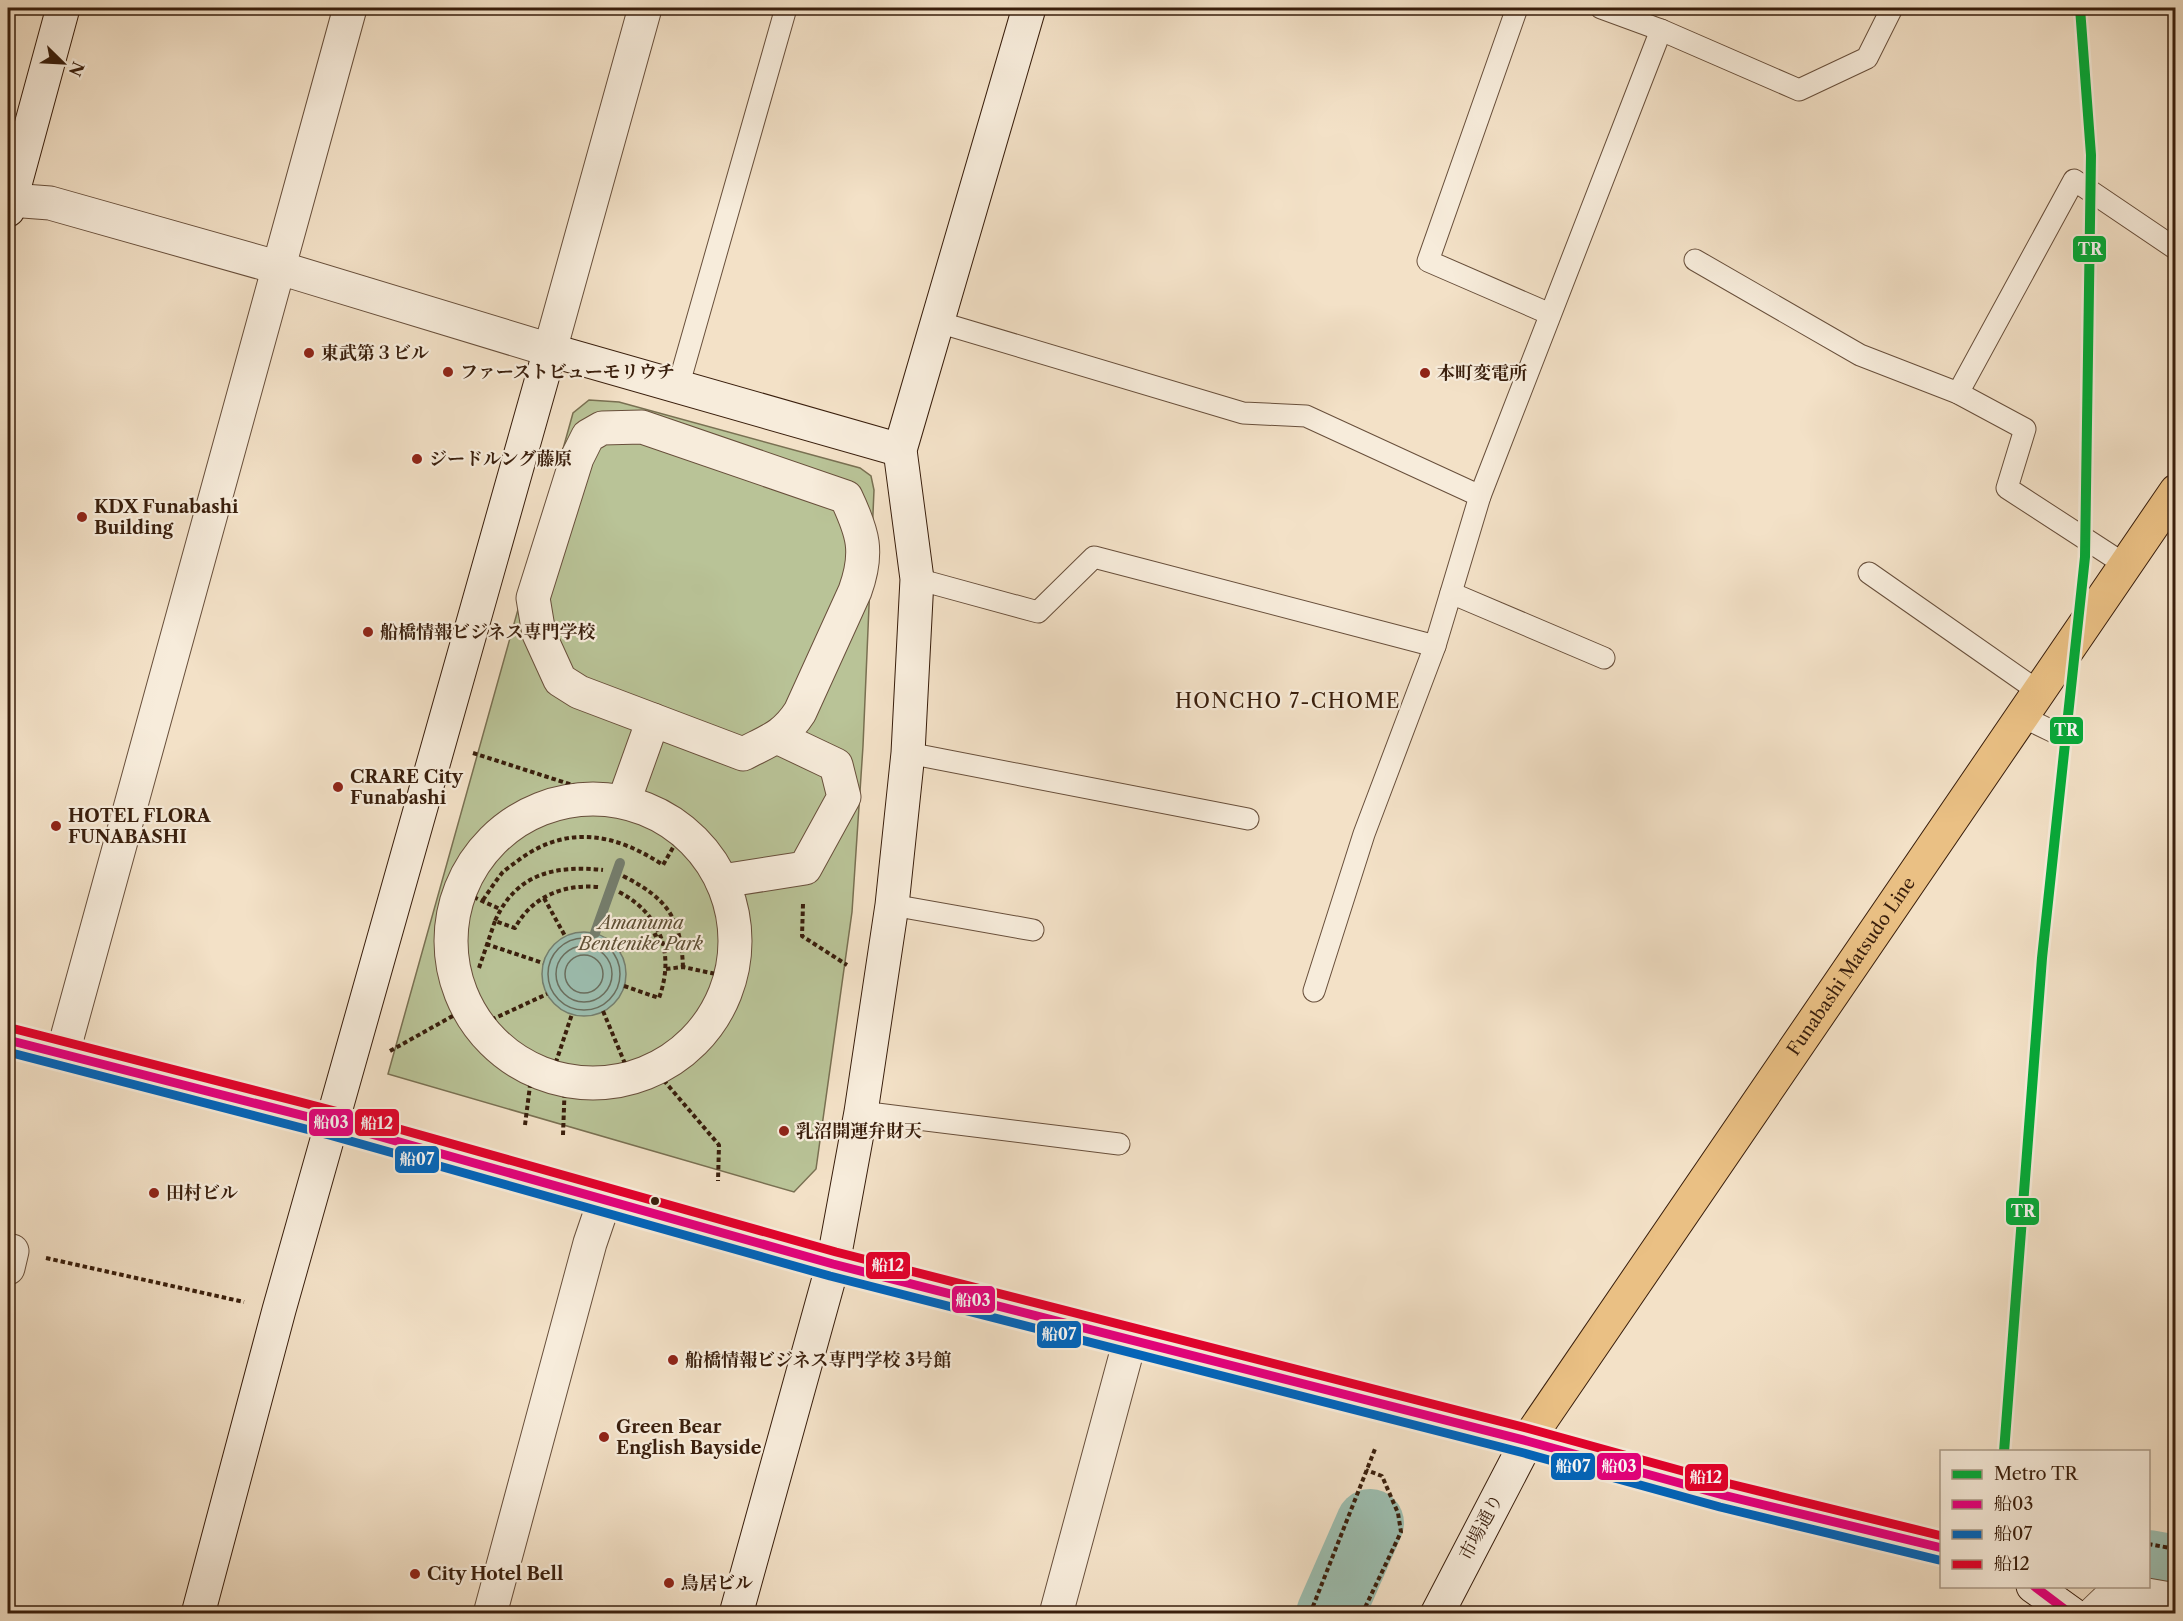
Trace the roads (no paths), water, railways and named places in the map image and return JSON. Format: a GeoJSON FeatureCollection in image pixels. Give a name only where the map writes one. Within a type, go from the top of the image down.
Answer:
{"type":"FeatureCollection","features":[{"type":"Feature","properties":{"kind":"main road","name":"Funabashi Matsudo Line"},"geometry":{"type":"LineString","coordinates":[[1527,1441],[2175,491]]}},
{"type":"Feature","properties":{"kind":"main road"},"geometry":{"type":"LineString","coordinates":[[8,1041],[332,1124],[833,1264],[1527,1441]]}},
{"type":"Feature","properties":{"kind":"street"},"geometry":{"type":"LineString","coordinates":[[63,8],[8,203],[50,203],[900,450]]}},
{"type":"Feature","properties":{"kind":"street"},"geometry":{"type":"LineString","coordinates":[[64,1055],[350,8]]}},
{"type":"Feature","properties":{"kind":"street"},"geometry":{"type":"LineString","coordinates":[[198,1614],[279,1310],[645,8]]}},
{"type":"Feature","properties":{"kind":"street"},"geometry":{"type":"LineString","coordinates":[[735,1614],[833,1264],[861,1112],[892,905],[908,753],[917,579],[900,450],[1029,8]]}},
{"type":"Feature","properties":{"kind":"street"},"geometry":{"type":"LineString","coordinates":[[642,426],[846,497],[864,543],[860,576],[800,712],[790,727],[777,737],[743,754],[579,692],[560,680],[539,634],[533,598],[577,458],[588,436],[602,428],[642,426]]}},
{"type":"Feature","properties":{"kind":"street"},"geometry":{"type":"LineString","coordinates":[[624,801],[653,720]]}},
{"type":"Feature","properties":{"kind":"street"},"geometry":{"type":"LineString","coordinates":[[722,881],[805,868],[844,797],[836,765],[777,737]]}},
{"type":"Feature","properties":{"kind":"street"},"geometry":{"type":"LineString","coordinates":[[596,798],[624,801],[655,812],[682,830],[698,844],[722,881],[729,899],[735,937],[730,976],[719,1005],[703,1031],[681,1052],[643,1073],[609,1082],[587,1083],[550,1076],[503,1052],[473,1017],[456,979],[450,950],[452,920],[471,896],[467,874],[489,844],[502,831],[525,815],[551,804],[568,800],[596,798]]}},
{"type":"Feature","properties":{"kind":"street"},"geometry":{"type":"LineString","coordinates":[[490,1614],[590,1243],[605,1199]]}},
{"type":"Feature","properties":{"kind":"street"},"geometry":{"type":"LineString","coordinates":[[1056,1614],[1130,1340]]}},
{"type":"Feature","properties":{"kind":"street"},"geometry":{"type":"LineString","coordinates":[[1527,1441],[1723,1495],[1940,1548]]}},
{"type":"Feature","properties":{"kind":"street","name":"市場通り"},"geometry":{"type":"LineString","coordinates":[[1437,1614],[1527,1441]]}},
{"type":"Feature","properties":{"kind":"street"},"geometry":{"type":"LineString","coordinates":[[2034,1588],[2072,1614]]}},
{"type":"Feature","properties":{"kind":"street"},"geometry":{"type":"LineString","coordinates":[[2093,1614],[2115,1588],[2175,1600]]}},
{"type":"Feature","properties":{"kind":"lane"},"geometry":{"type":"LineString","coordinates":[[678,387],[786,8]]}},
{"type":"Feature","properties":{"kind":"lane"},"geometry":{"type":"LineString","coordinates":[[1518,8],[1428,261],[1550,314]]}},
{"type":"Feature","properties":{"kind":"lane"},"geometry":{"type":"LineString","coordinates":[[1601,8],[1660,30],[1799,90],[1867,58],[1892,8]]}},
{"type":"Feature","properties":{"kind":"lane"},"geometry":{"type":"LineString","coordinates":[[1314,990],[1364,834],[1435,646],[1480,496],[1660,30]]}},
{"type":"Feature","properties":{"kind":"lane"},"geometry":{"type":"LineString","coordinates":[[1958,393],[2074,180],[2175,249]]}},
{"type":"Feature","properties":{"kind":"lane"},"geometry":{"type":"LineString","coordinates":[[1695,260],[1860,355],[1958,393],[2025,429],[2007,488],[2124,564]]}},
{"type":"Feature","properties":{"kind":"lane"},"geometry":{"type":"LineString","coordinates":[[938,321],[1243,413],[1306,417],[1480,496]]}},
{"type":"Feature","properties":{"kind":"lane"},"geometry":{"type":"LineString","coordinates":[[917,579],[1038,612],[1094,557],[1435,646]]}},
{"type":"Feature","properties":{"kind":"lane"},"geometry":{"type":"LineString","coordinates":[[1869,573],[2030,703],[2056,734]]}},
{"type":"Feature","properties":{"kind":"lane"},"geometry":{"type":"LineString","coordinates":[[1451,593],[1604,658]]}},
{"type":"Feature","properties":{"kind":"lane"},"geometry":{"type":"LineString","coordinates":[[908,753],[1248,819]]}},
{"type":"Feature","properties":{"kind":"lane"},"geometry":{"type":"LineString","coordinates":[[892,905],[1033,930]]}},
{"type":"Feature","properties":{"kind":"lane"},"geometry":{"type":"LineString","coordinates":[[861,1112],[1119,1144]]}},
{"type":"Feature","properties":{"kind":"water"},"geometry":{"type":"Polygon","coordinates":[[[584,932],[607,939],[619,951],[626,974],[619,997],[607,1009],[584,1016],[561,1009],[549,997],[542,974],[549,951],[561,939],[584,932]]]}},
{"type":"Feature","properties":{"kind":"waterway"},"geometry":{"type":"LineString","coordinates":[[595,933],[620,863]]}},
{"type":"Feature","properties":{"kind":"waterway"},"geometry":{"type":"LineString","coordinates":[[1330,1614],[1370,1523]]}},
{"type":"Feature","properties":{"kind":"waterway"},"geometry":{"type":"LineString","coordinates":[[2150,1564],[2176,1569]]}},
{"type":"Feature","properties":{"kind":"metro line","name":"TR"},"geometry":{"type":"LineString","coordinates":[[2004,1450],[2042,958],[2085,557],[2091,155],[2080,8]]}},
{"type":"Feature","properties":{"kind":"place","name":"東武第３ビル"},"geometry":{"type":"Point","coordinates":[309,353]}},
{"type":"Feature","properties":{"kind":"place","name":"ファーストビューモリウチ"},"geometry":{"type":"Point","coordinates":[448,372]}},
{"type":"Feature","properties":{"kind":"place","name":"本町変電所"},"geometry":{"type":"Point","coordinates":[1425,373]}},
{"type":"Feature","properties":{"kind":"place","name":"ジードルング藤原"},"geometry":{"type":"Point","coordinates":[417,459]}},
{"type":"Feature","properties":{"kind":"place","name":"KDX Funabashi Building"},"geometry":{"type":"Point","coordinates":[82,517]}},
{"type":"Feature","properties":{"kind":"place","name":"船橋情報ビジネス専門学校"},"geometry":{"type":"Point","coordinates":[368,632]}},
{"type":"Feature","properties":{"kind":"place","name":"CRARE City Funabashi"},"geometry":{"type":"Point","coordinates":[338,787]}},
{"type":"Feature","properties":{"kind":"place","name":"HOTEL FLORA FUNABASHI"},"geometry":{"type":"Point","coordinates":[56,826]}},
{"type":"Feature","properties":{"kind":"place","name":"乳沼開運弁財天"},"geometry":{"type":"Point","coordinates":[784,1131]}},
{"type":"Feature","properties":{"kind":"place","name":"田村ビル"},"geometry":{"type":"Point","coordinates":[154,1193]}},
{"type":"Feature","properties":{"kind":"place","name":"船橋情報ビジネス専門学校 3号館"},"geometry":{"type":"Point","coordinates":[673,1360]}},
{"type":"Feature","properties":{"kind":"place","name":"Green Bear English Bayside"},"geometry":{"type":"Point","coordinates":[604,1437]}},
{"type":"Feature","properties":{"kind":"place","name":"City Hotel Bell"},"geometry":{"type":"Point","coordinates":[415,1574]}},
{"type":"Feature","properties":{"kind":"place","name":"鳥居ビル"},"geometry":{"type":"Point","coordinates":[669,1583]}},
{"type":"Feature","properties":{"kind":"district","name":"HONCHO 7-CHOME"},"geometry":{"type":"Point","coordinates":[1288,701]}},
{"type":"Feature","properties":{"kind":"park label","name":"Amanuma Bentenike Park"},"geometry":{"type":"Point","coordinates":[641,933]}}]}
